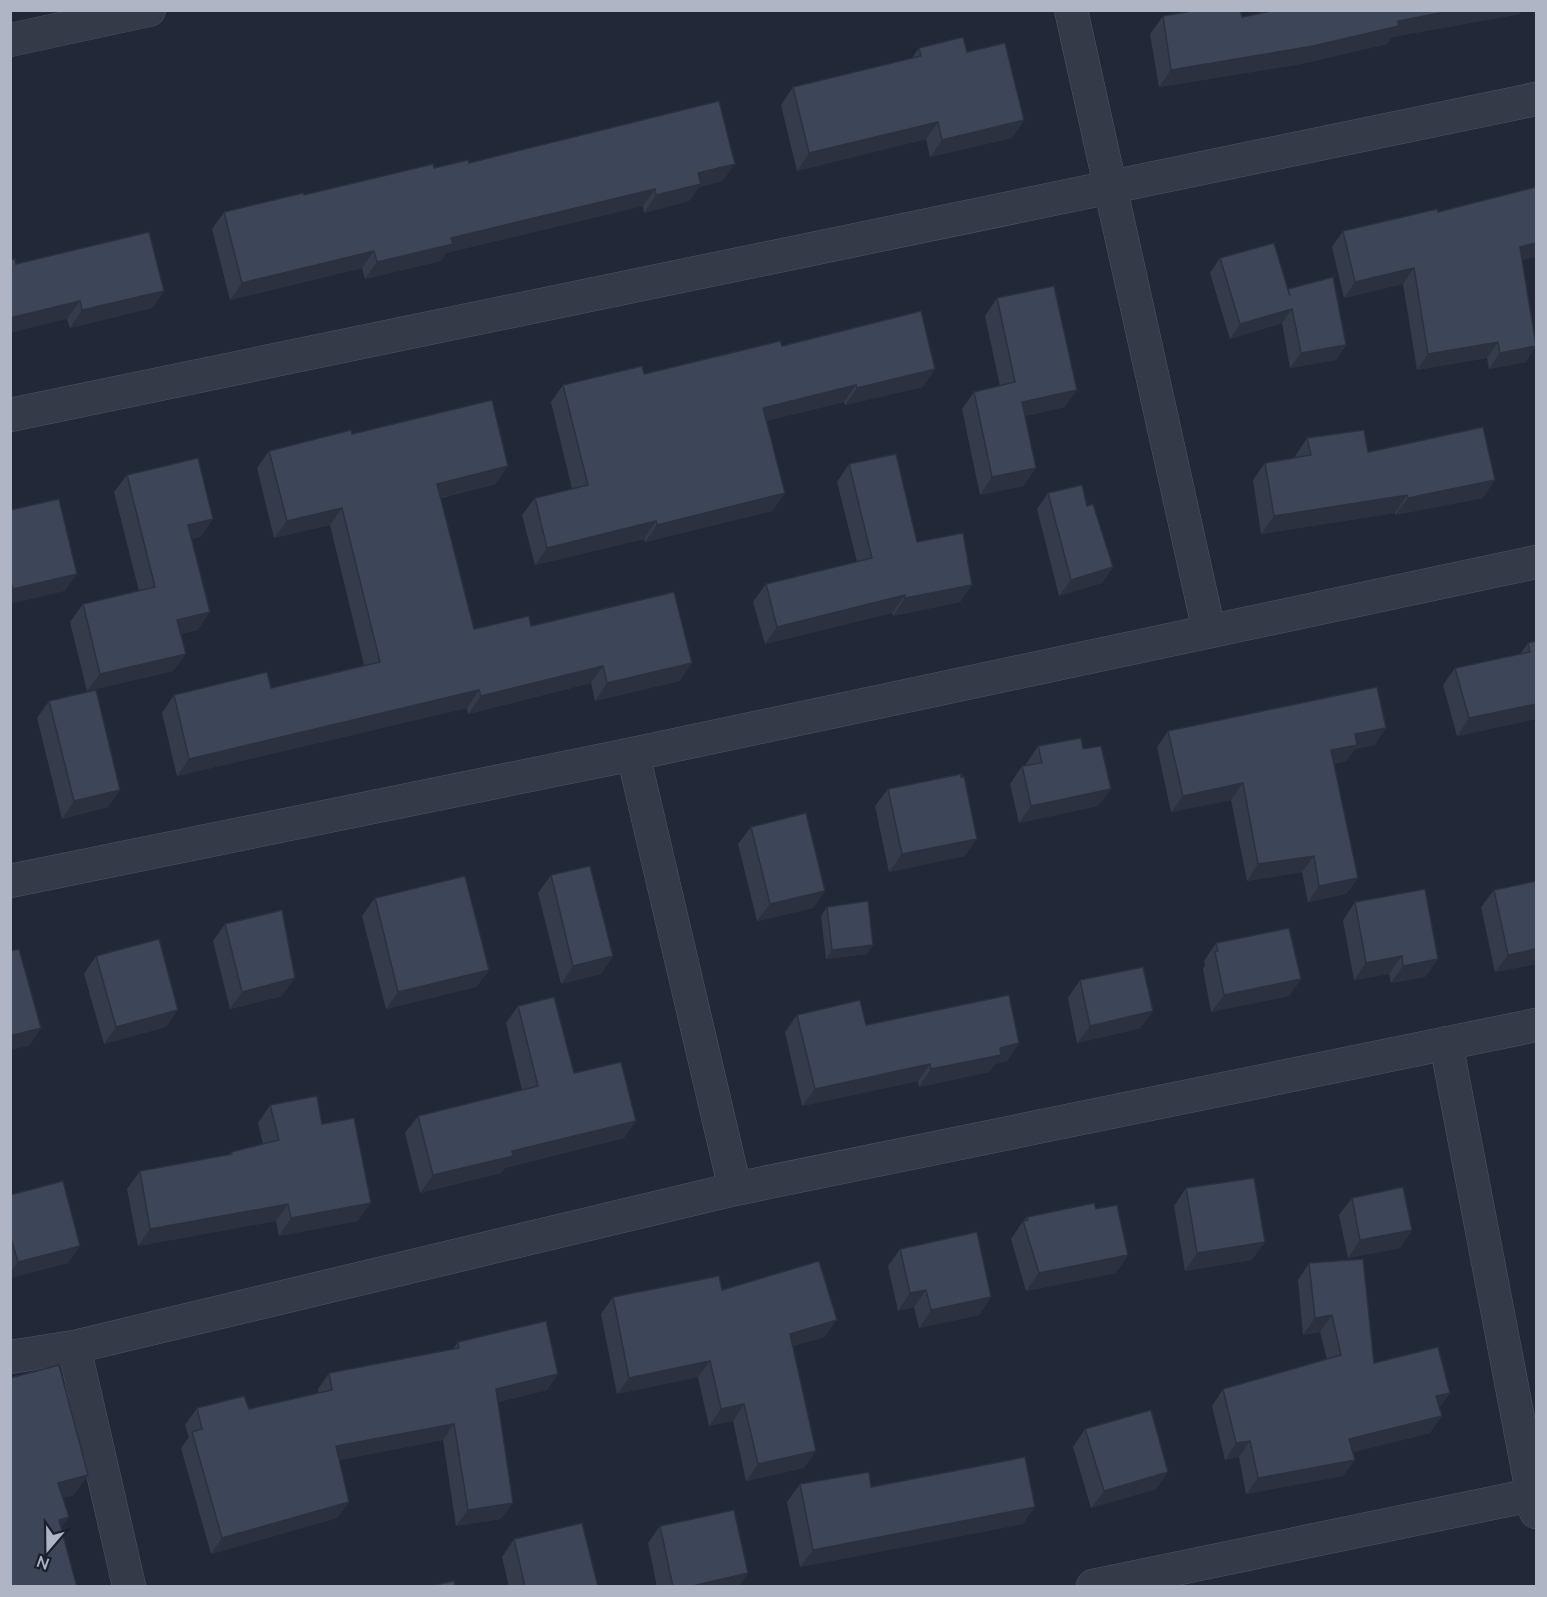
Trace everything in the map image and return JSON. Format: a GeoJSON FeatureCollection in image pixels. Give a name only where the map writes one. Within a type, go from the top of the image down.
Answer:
{"type":"FeatureCollection","features":[{"type":"Feature","properties":{"kind":"street"},"geometry":{"type":"LineString","coordinates":[[10,40],[149,10]]}},
{"type":"Feature","properties":{"kind":"street"},"geometry":{"type":"LineString","coordinates":[[1071,10],[1209,631]]}},
{"type":"Feature","properties":{"kind":"street"},"geometry":{"type":"LineString","coordinates":[[10,415],[1536,99]]}},
{"type":"Feature","properties":{"kind":"street"},"geometry":{"type":"LineString","coordinates":[[10,881],[633,754],[1536,562]]}},
{"type":"Feature","properties":{"kind":"street"},"geometry":{"type":"LineString","coordinates":[[633,754],[735,1189]]}},
{"type":"Feature","properties":{"kind":"street"},"geometry":{"type":"LineString","coordinates":[[10,1357],[74,1347],[735,1189],[1536,1024]]}},
{"type":"Feature","properties":{"kind":"street"},"geometry":{"type":"LineString","coordinates":[[1094,1587],[1535,1500],[1446,1043]]}},
{"type":"Feature","properties":{"kind":"street"},"geometry":{"type":"LineString","coordinates":[[74,1347],[129,1587]]}},
{"type":"Feature","properties":{"kind":"building"},"geometry":{"type":"Polygon","coordinates":[[[1198,10],[1240,10],[1242,17],[1275,10],[1455,10],[1398,21],[1399,26],[1313,46],[1171,70],[1163,16],[1198,10]]]}},
{"type":"Feature","properties":{"kind":"building"},"geometry":{"type":"Polygon","coordinates":[[[963,37],[967,52],[1005,43],[1024,120],[942,140],[938,122],[809,153],[793,87],[921,56],[919,48],[963,37]]]}},
{"type":"Feature","properties":{"kind":"building"},"geometry":{"type":"Polygon","coordinates":[[[719,101],[735,164],[698,173],[701,184],[656,195],[655,189],[451,238],[453,244],[377,262],[374,251],[242,283],[224,212],[433,164],[434,168],[468,160],[469,163],[719,101]]]}},
{"type":"Feature","properties":{"kind":"building"},"geometry":{"type":"Polygon","coordinates":[[[1536,187],[1536,243],[1520,247],[1536,346],[1500,353],[1498,342],[1428,354],[1414,268],[1355,282],[1343,231],[1437,209],[1438,212],[1536,187]]]}},
{"type":"Feature","properties":{"kind":"building"},"geometry":{"type":"Polygon","coordinates":[[[149,232],[164,291],[82,310],[80,301],[10,318],[10,260],[15,259],[16,264],[149,232]]]}},
{"type":"Feature","properties":{"kind":"building"},"geometry":{"type":"Polygon","coordinates":[[[1274,243],[1290,296],[1288,289],[1333,277],[1346,345],[1301,353],[1292,309],[1240,324],[1220,258],[1274,243]]]}},
{"type":"Feature","properties":{"kind":"building"},"geometry":{"type":"Polygon","coordinates":[[[1054,286],[1077,390],[1022,402],[1036,468],[992,477],[974,392],[1015,382],[997,298],[1054,286]]]}},
{"type":"Feature","properties":{"kind":"building"},"geometry":{"type":"Polygon","coordinates":[[[921,311],[935,369],[857,388],[856,385],[763,408],[785,493],[657,525],[656,521],[547,548],[535,498],[588,485],[563,385],[642,366],[644,374],[780,341],[782,346],[921,311]]]}},
{"type":"Feature","properties":{"kind":"building"},"geometry":{"type":"Polygon","coordinates":[[[492,400],[508,466],[437,484],[474,629],[529,616],[531,626],[674,592],[692,663],[607,683],[603,666],[481,696],[479,690],[189,759],[174,695],[267,672],[271,688],[380,662],[342,508],[287,521],[269,451],[351,430],[352,434],[492,400]]]}},
{"type":"Feature","properties":{"kind":"building"},"geometry":{"type":"Polygon","coordinates":[[[1483,427],[1495,480],[1408,498],[1407,495],[1274,516],[1265,463],[1311,455],[1307,438],[1364,430],[1368,452],[1483,427]]]}},
{"type":"Feature","properties":{"kind":"building"},"geometry":{"type":"Polygon","coordinates":[[[896,454],[917,542],[963,533],[972,585],[905,598],[905,595],[777,627],[766,584],[872,558],[849,464],[896,454]]]}},
{"type":"Feature","properties":{"kind":"building"},"geometry":{"type":"Polygon","coordinates":[[[198,458],[213,519],[188,525],[210,612],[177,620],[186,654],[100,674],[83,604],[155,587],[127,475],[198,458]]]}},
{"type":"Feature","properties":{"kind":"building"},"geometry":{"type":"Polygon","coordinates":[[[1082,485],[1087,506],[1093,504],[1113,567],[1071,580],[1048,493],[1082,485]]]}},
{"type":"Feature","properties":{"kind":"building"},"geometry":{"type":"Polygon","coordinates":[[[59,499],[77,574],[13,589],[10,580],[10,510],[59,499]]]}},
{"type":"Feature","properties":{"kind":"building"},"geometry":{"type":"Polygon","coordinates":[[[1536,641],[1536,704],[1469,718],[1455,668],[1530,652],[1528,643],[1536,641]]]}},
{"type":"Feature","properties":{"kind":"building"},"geometry":{"type":"Polygon","coordinates":[[[1377,687],[1386,728],[1355,734],[1357,745],[1331,750],[1358,878],[1319,886],[1314,856],[1258,864],[1243,783],[1183,796],[1168,731],[1377,687]]]}},
{"type":"Feature","properties":{"kind":"building"},"geometry":{"type":"Polygon","coordinates":[[[96,690],[120,790],[74,801],[49,701],[96,690]]]}},
{"type":"Feature","properties":{"kind":"building"},"geometry":{"type":"Polygon","coordinates":[[[1081,738],[1083,749],[1101,746],[1111,789],[1031,806],[1022,766],[1042,763],[1038,746],[1081,738]]]}},
{"type":"Feature","properties":{"kind":"building"},"geometry":{"type":"Polygon","coordinates":[[[961,774],[961,777],[964,776],[977,839],[902,854],[888,789],[961,774]]]}},
{"type":"Feature","properties":{"kind":"building"},"geometry":{"type":"Polygon","coordinates":[[[806,813],[825,891],[770,904],[751,827],[806,813]]]}},
{"type":"Feature","properties":{"kind":"building"},"geometry":{"type":"Polygon","coordinates":[[[590,866],[613,956],[573,966],[551,875],[590,866]]]}},
{"type":"Feature","properties":{"kind":"building"},"geometry":{"type":"Polygon","coordinates":[[[465,876],[489,970],[398,992],[375,898],[465,876]]]}},
{"type":"Feature","properties":{"kind":"building"},"geometry":{"type":"Polygon","coordinates":[[[1536,881],[1536,949],[1508,955],[1494,890],[1536,881]]]}},
{"type":"Feature","properties":{"kind":"building"},"geometry":{"type":"Polygon","coordinates":[[[1425,889],[1438,959],[1403,966],[1402,956],[1366,963],[1355,902],[1425,889]]]}},
{"type":"Feature","properties":{"kind":"building"},"geometry":{"type":"Polygon","coordinates":[[[868,901],[873,945],[832,950],[827,907],[868,901]]]}},
{"type":"Feature","properties":{"kind":"building"},"geometry":{"type":"Polygon","coordinates":[[[282,910],[295,978],[242,992],[225,924],[282,910]]]}},
{"type":"Feature","properties":{"kind":"building"},"geometry":{"type":"Polygon","coordinates":[[[1289,928],[1301,979],[1224,995],[1215,952],[1218,951],[1216,943],[1289,928]]]}},
{"type":"Feature","properties":{"kind":"building"},"geometry":{"type":"Polygon","coordinates":[[[159,939],[178,1010],[116,1027],[96,956],[159,939]]]}},
{"type":"Feature","properties":{"kind":"building"},"geometry":{"type":"Polygon","coordinates":[[[19,949],[41,1028],[10,1036],[10,951],[19,949]]]}},
{"type":"Feature","properties":{"kind":"building"},"geometry":{"type":"Polygon","coordinates":[[[1143,967],[1153,1011],[1090,1026],[1080,980],[1143,967]]]}},
{"type":"Feature","properties":{"kind":"building"},"geometry":{"type":"Polygon","coordinates":[[[1009,995],[1019,1043],[1000,1048],[1001,1055],[931,1069],[930,1064],[815,1089],[797,1015],[860,1000],[866,1025],[1009,995]]]}},
{"type":"Feature","properties":{"kind":"building"},"geometry":{"type":"Polygon","coordinates":[[[554,997],[574,1073],[621,1062],[636,1121],[512,1151],[513,1156],[433,1175],[418,1116],[538,1086],[518,1006],[554,997]]]}},
{"type":"Feature","properties":{"kind":"building"},"geometry":{"type":"Polygon","coordinates":[[[317,1096],[322,1124],[354,1118],[371,1203],[291,1218],[288,1204],[150,1229],[140,1171],[232,1154],[231,1152],[279,1140],[270,1105],[317,1096]]]}},
{"type":"Feature","properties":{"kind":"building"},"geometry":{"type":"Polygon","coordinates":[[[1254,1178],[1265,1242],[1197,1253],[1186,1188],[1254,1178]]]}},
{"type":"Feature","properties":{"kind":"building"},"geometry":{"type":"Polygon","coordinates":[[[63,1181],[80,1246],[18,1262],[10,1235],[10,1195],[63,1181]]]}},
{"type":"Feature","properties":{"kind":"building"},"geometry":{"type":"Polygon","coordinates":[[[1403,1187],[1412,1230],[1360,1240],[1352,1198],[1403,1187]]]}},
{"type":"Feature","properties":{"kind":"building"},"geometry":{"type":"Polygon","coordinates":[[[1094,1203],[1096,1209],[1117,1205],[1128,1255],[1039,1273],[1023,1221],[1028,1220],[1027,1217],[1094,1203]]]}},
{"type":"Feature","properties":{"kind":"building"},"geometry":{"type":"Polygon","coordinates":[[[977,1232],[991,1297],[931,1310],[926,1290],[910,1293],[900,1249],[977,1232]]]}},
{"type":"Feature","properties":{"kind":"building"},"geometry":{"type":"Polygon","coordinates":[[[1363,1259],[1374,1363],[1438,1347],[1450,1393],[1436,1396],[1442,1416],[1349,1439],[1355,1460],[1258,1478],[1250,1441],[1236,1443],[1223,1389],[1341,1355],[1332,1315],[1315,1318],[1309,1263],[1363,1259]]]}},
{"type":"Feature","properties":{"kind":"building"},"geometry":{"type":"Polygon","coordinates":[[[819,1261],[837,1320],[790,1334],[816,1451],[758,1464],[744,1404],[721,1409],[710,1361],[629,1378],[613,1297],[719,1276],[722,1290],[819,1261]]]}},
{"type":"Feature","properties":{"kind":"building"},"geometry":{"type":"Polygon","coordinates":[[[546,1321],[558,1374],[496,1389],[513,1503],[468,1510],[454,1424],[336,1446],[349,1502],[222,1538],[192,1432],[202,1429],[197,1408],[244,1396],[249,1409],[332,1390],[329,1373],[459,1348],[458,1342],[546,1321]]]}},
{"type":"Feature","properties":{"kind":"building"},"geometry":{"type":"Polygon","coordinates":[[[59,1365],[88,1475],[58,1483],[69,1517],[59,1520],[77,1587],[10,1587],[10,1378],[59,1365]]]}},
{"type":"Feature","properties":{"kind":"building"},"geometry":{"type":"Polygon","coordinates":[[[1151,1410],[1168,1472],[1104,1491],[1085,1429],[1151,1410]]]}},
{"type":"Feature","properties":{"kind":"building"},"geometry":{"type":"Polygon","coordinates":[[[1025,1457],[1035,1507],[813,1550],[800,1484],[869,1472],[871,1487],[1025,1457]]]}},
{"type":"Feature","properties":{"kind":"building"},"geometry":{"type":"Polygon","coordinates":[[[734,1510],[748,1573],[688,1587],[673,1587],[660,1526],[734,1510]]]}},
{"type":"Feature","properties":{"kind":"building"},"geometry":{"type":"Polygon","coordinates":[[[582,1523],[598,1587],[525,1587],[514,1539],[582,1523]]]}},
{"type":"Feature","properties":{"kind":"building"},"geometry":{"type":"Polygon","coordinates":[[[454,1581],[455,1587],[427,1587],[454,1581]]]}}]}
